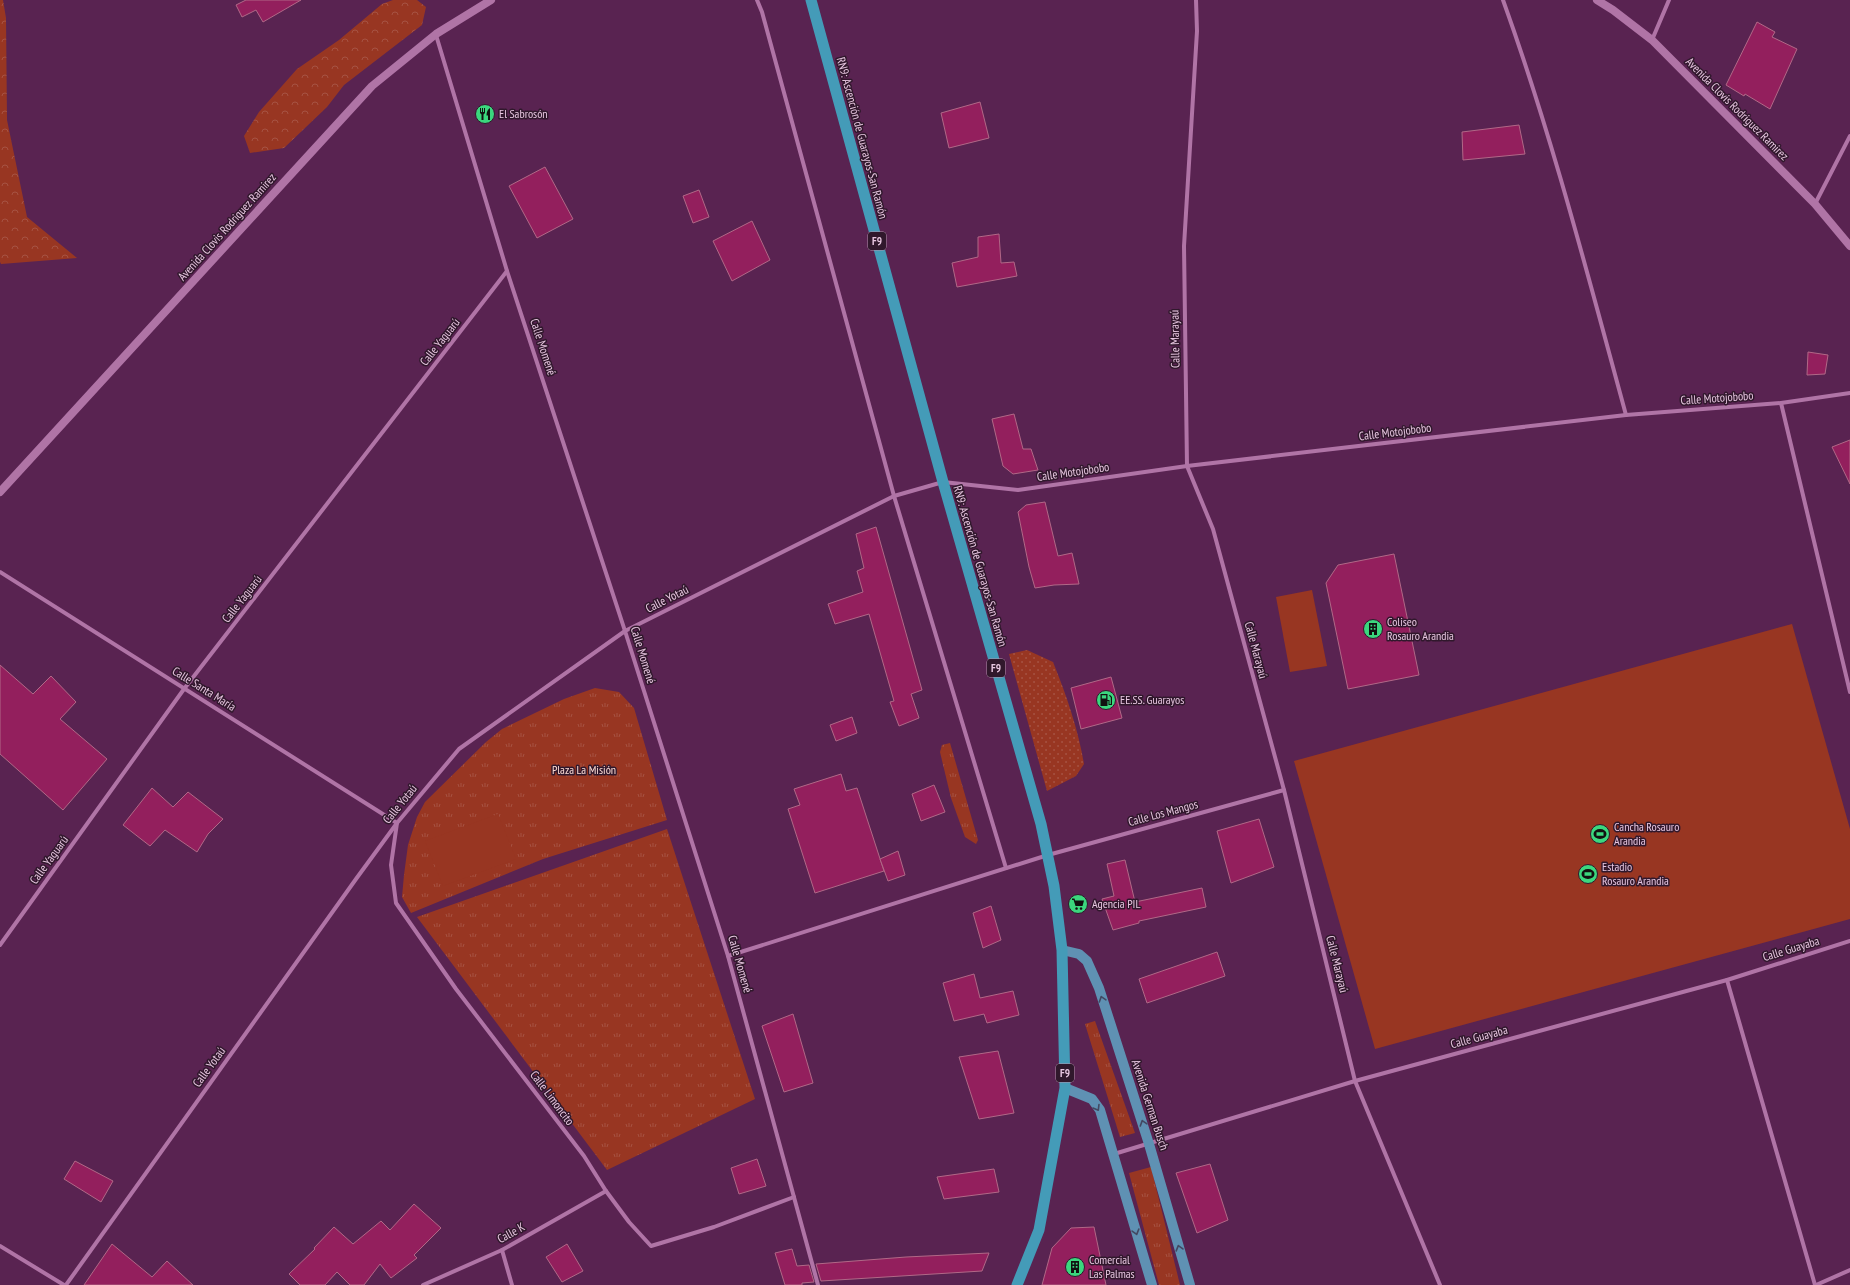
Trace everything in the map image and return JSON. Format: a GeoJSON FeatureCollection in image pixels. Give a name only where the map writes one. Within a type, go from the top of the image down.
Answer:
{"type":"FeatureCollection","features":[{"type":"Feature","properties":{"kind":"highway","name":"RN9: Ascención de Guarayos-San Ramón"},"geometry":{"type":"LineString","coordinates":[[811,0],[943,482],[1048,855],[1062,950],[1065,1088],[1039,1230],[1017,1285]]}},
{"type":"Feature","properties":{"kind":"main road","name":"Avenida Clovis Rodriguez Ramirez"},"geometry":{"type":"LineString","coordinates":[[0,492],[372,86],[436,34],[491,0]]}},
{"type":"Feature","properties":{"kind":"main road","name":"Avenida Clovis Rodriguez Ramirez"},"geometry":{"type":"LineString","coordinates":[[1597,0],[1614,10],[1652,40],[1815,204],[1850,246]]}},
{"type":"Feature","properties":{"kind":"main road","name":"Avenida German Busch"},"geometry":{"type":"LineString","coordinates":[[1062,950],[1079,954],[1087,961],[1098,988],[1149,1144],[1190,1285]]}},
{"type":"Feature","properties":{"kind":"main road"},"geometry":{"type":"LineString","coordinates":[[1065,1088],[1092,1099],[1100,1110],[1152,1285]]}},
{"type":"Feature","properties":{"kind":"street"},"geometry":{"type":"LineString","coordinates":[[757,0],[764,20],[894,496],[1006,868]]}},
{"type":"Feature","properties":{"kind":"street","name":"Calle Marayaú"},"geometry":{"type":"LineString","coordinates":[[1196,0],[1197,31],[1184,246],[1187,466],[1213,529],[1284,790],[1355,1081],[1440,1285]]}},
{"type":"Feature","properties":{"kind":"street"},"geometry":{"type":"LineString","coordinates":[[1503,0],[1528,69],[1559,170],[1626,415]]}},
{"type":"Feature","properties":{"kind":"street"},"geometry":{"type":"LineString","coordinates":[[1652,40],[1669,0]]}},
{"type":"Feature","properties":{"kind":"street","name":"Calle Momené"},"geometry":{"type":"LineString","coordinates":[[436,34],[508,271],[625,631],[728,956],[818,1285]]}},
{"type":"Feature","properties":{"kind":"street"},"geometry":{"type":"LineString","coordinates":[[1815,204],[1850,136]]}},
{"type":"Feature","properties":{"kind":"street","name":"Calle Yaguarú"},"geometry":{"type":"LineString","coordinates":[[0,945],[184,689],[508,271]]}},
{"type":"Feature","properties":{"kind":"street","name":"Calle Motojobobo"},"geometry":{"type":"LineString","coordinates":[[943,482],[1018,490],[1187,466],[1626,415],[1782,404],[1850,393]]}},
{"type":"Feature","properties":{"kind":"street"},"geometry":{"type":"LineString","coordinates":[[1782,404],[1850,692]]}},
{"type":"Feature","properties":{"kind":"street","name":"Calle Yotaú"},"geometry":{"type":"LineString","coordinates":[[65,1285],[397,823],[459,749],[625,631],[894,496],[943,482]]}},
{"type":"Feature","properties":{"kind":"street","name":"Calle Santa María"},"geometry":{"type":"LineString","coordinates":[[0,572],[397,823]]}},
{"type":"Feature","properties":{"kind":"street","name":"Calle Los Mangos"},"geometry":{"type":"LineString","coordinates":[[728,956],[1048,855],[1284,790]]}},
{"type":"Feature","properties":{"kind":"street","name":"Calle Limoncito"},"geometry":{"type":"LineString","coordinates":[[397,823],[391,865],[396,903],[456,989],[584,1156],[606,1191],[651,1246],[714,1227],[794,1197]]}},
{"type":"Feature","properties":{"kind":"street","name":"Calle Guayaba"},"geometry":{"type":"LineString","coordinates":[[1114,1154],[1355,1081],[1727,980],[1850,941]]}},
{"type":"Feature","properties":{"kind":"street"},"geometry":{"type":"LineString","coordinates":[[1727,980],[1816,1285],[1850,1270]]}},
{"type":"Feature","properties":{"kind":"street","name":"Calle K"},"geometry":{"type":"LineString","coordinates":[[423,1285],[502,1250],[606,1191]]}},
{"type":"Feature","properties":{"kind":"street"},"geometry":{"type":"LineString","coordinates":[[0,1246],[65,1285]]}},
{"type":"Feature","properties":{"kind":"street"},"geometry":{"type":"LineString","coordinates":[[502,1250],[512,1285]]}},
{"type":"Feature","properties":{"kind":"green space"},"geometry":{"type":"Polygon","coordinates":[[[0,0],[3,0],[6,18],[7,120],[27,217],[77,258],[1,264],[0,262],[0,0]]]}},
{"type":"Feature","properties":{"kind":"green space"},"geometry":{"type":"Polygon","coordinates":[[[393,0],[417,0],[426,7],[422,25],[344,85],[327,107],[284,148],[250,153],[244,136],[259,112],[297,69],[339,40],[382,4],[393,0]]]}},
{"type":"Feature","properties":{"kind":"green space"},"geometry":{"type":"Polygon","coordinates":[[[1312,590],[1327,666],[1290,672],[1276,597],[1312,590]]]}},
{"type":"Feature","properties":{"kind":"green space","name":"Estadio Rosauro Arandia"},"geometry":{"type":"Polygon","coordinates":[[[1792,624],[1850,829],[1850,919],[1375,1049],[1294,761],[1792,624]]]}},
{"type":"Feature","properties":{"kind":"green space"},"geometry":{"type":"Polygon","coordinates":[[[1027,650],[1053,662],[1071,712],[1084,764],[1076,776],[1047,791],[1009,654],[1027,650]]]}},
{"type":"Feature","properties":{"kind":"green space","name":"Plaza La Misión"},"geometry":{"type":"Polygon","coordinates":[[[595,688],[619,692],[634,708],[667,820],[543,859],[411,913],[402,897],[404,875],[408,845],[417,817],[425,802],[486,742],[502,729],[564,699],[595,688]]]}},
{"type":"Feature","properties":{"kind":"green space"},"geometry":{"type":"Polygon","coordinates":[[[950,743],[978,840],[976,844],[965,837],[951,798],[940,752],[942,745],[950,743]]]}},
{"type":"Feature","properties":{"kind":"green space"},"geometry":{"type":"Polygon","coordinates":[[[498,814],[516,859],[443,886],[425,841],[498,814]]]}},
{"type":"Feature","properties":{"kind":"green space"},"geometry":{"type":"Polygon","coordinates":[[[667,829],[755,1099],[607,1170],[417,917],[667,829]]]}},
{"type":"Feature","properties":{"kind":"green space"},"geometry":{"type":"Polygon","coordinates":[[[1095,1021],[1135,1133],[1120,1137],[1085,1024],[1095,1021]]]}},
{"type":"Feature","properties":{"kind":"green space"},"geometry":{"type":"Polygon","coordinates":[[[1151,1167],[1180,1285],[1159,1285],[1129,1173],[1151,1167]]]}},
{"type":"Feature","properties":{"kind":"building"},"geometry":{"type":"Polygon","coordinates":[[[246,0],[301,0],[263,22],[256,10],[242,17],[236,5],[246,0]]]}},
{"type":"Feature","properties":{"kind":"building"},"geometry":{"type":"Polygon","coordinates":[[[1757,22],[1775,32],[1772,37],[1797,49],[1770,109],[1726,85],[1757,22]]]}},
{"type":"Feature","properties":{"kind":"building"},"geometry":{"type":"Polygon","coordinates":[[[980,102],[989,138],[949,148],[941,113],[980,102]]]}},
{"type":"Feature","properties":{"kind":"building"},"geometry":{"type":"Polygon","coordinates":[[[1519,125],[1525,154],[1463,160],[1462,132],[1519,125]]]}},
{"type":"Feature","properties":{"kind":"building"},"geometry":{"type":"Polygon","coordinates":[[[545,167],[573,219],[537,238],[509,186],[545,167]]]}},
{"type":"Feature","properties":{"kind":"building"},"geometry":{"type":"Polygon","coordinates":[[[699,190],[709,217],[693,223],[683,196],[699,190]]]}},
{"type":"Feature","properties":{"kind":"building"},"geometry":{"type":"Polygon","coordinates":[[[752,221],[770,260],[732,281],[713,241],[752,221]]]}},
{"type":"Feature","properties":{"kind":"building"},"geometry":{"type":"Polygon","coordinates":[[[999,234],[1001,263],[1014,262],[1017,276],[957,287],[952,263],[978,257],[978,237],[999,234]]]}},
{"type":"Feature","properties":{"kind":"building"},"geometry":{"type":"Polygon","coordinates":[[[1808,352],[1828,355],[1825,374],[1807,375],[1808,352]]]}},
{"type":"Feature","properties":{"kind":"building"},"geometry":{"type":"Polygon","coordinates":[[[1014,414],[1023,449],[1031,449],[1038,470],[1013,474],[1003,466],[992,419],[1014,414]]]}},
{"type":"Feature","properties":{"kind":"building"},"geometry":{"type":"Polygon","coordinates":[[[1850,440],[1850,484],[1832,447],[1850,440]]]}},
{"type":"Feature","properties":{"kind":"building"},"geometry":{"type":"Polygon","coordinates":[[[1045,502],[1058,556],[1072,553],[1079,584],[1054,585],[1035,588],[1029,567],[1018,512],[1026,505],[1045,502]]]}},
{"type":"Feature","properties":{"kind":"building"},"geometry":{"type":"Polygon","coordinates":[[[876,527],[922,690],[911,694],[919,718],[899,726],[890,702],[894,701],[869,614],[835,624],[828,604],[863,592],[857,571],[864,568],[856,534],[876,527]]]}},
{"type":"Feature","properties":{"kind":"building","name":"Coliseo Rosauro Arandia"},"geometry":{"type":"Polygon","coordinates":[[[1394,554],[1419,675],[1348,689],[1326,583],[1338,565],[1394,554]]]}},
{"type":"Feature","properties":{"kind":"building"},"geometry":{"type":"Polygon","coordinates":[[[0,665],[33,694],[51,676],[76,702],[60,719],[107,759],[63,810],[0,754],[0,665]]]}},
{"type":"Feature","properties":{"kind":"building"},"geometry":{"type":"Polygon","coordinates":[[[1111,677],[1122,718],[1081,729],[1071,688],[1111,677]]]}},
{"type":"Feature","properties":{"kind":"building"},"geometry":{"type":"Polygon","coordinates":[[[852,717],[857,733],[836,741],[830,725],[852,717]]]}},
{"type":"Feature","properties":{"kind":"building"},"geometry":{"type":"Polygon","coordinates":[[[841,774],[846,791],[857,788],[884,871],[815,893],[788,809],[800,805],[794,789],[841,774]]]}},
{"type":"Feature","properties":{"kind":"building"},"geometry":{"type":"Polygon","coordinates":[[[934,785],[945,812],[921,821],[912,794],[934,785]]]}},
{"type":"Feature","properties":{"kind":"building"},"geometry":{"type":"Polygon","coordinates":[[[152,788],[173,807],[188,792],[223,819],[208,834],[197,852],[165,830],[150,846],[123,825],[152,788]]]}},
{"type":"Feature","properties":{"kind":"building"},"geometry":{"type":"Polygon","coordinates":[[[1259,819],[1274,867],[1231,883],[1217,831],[1259,819]]]}},
{"type":"Feature","properties":{"kind":"building"},"geometry":{"type":"Polygon","coordinates":[[[898,851],[905,875],[888,881],[880,859],[898,851]]]}},
{"type":"Feature","properties":{"kind":"building"},"geometry":{"type":"Polygon","coordinates":[[[1125,860],[1135,902],[1202,888],[1206,907],[1139,921],[1139,923],[1113,930],[1102,899],[1114,896],[1107,864],[1125,860]]]}},
{"type":"Feature","properties":{"kind":"building"},"geometry":{"type":"Polygon","coordinates":[[[991,906],[1001,940],[983,948],[973,913],[991,906]]]}},
{"type":"Feature","properties":{"kind":"building"},"geometry":{"type":"Polygon","coordinates":[[[1217,952],[1225,976],[1147,1003],[1139,979],[1217,952]]]}},
{"type":"Feature","properties":{"kind":"building"},"geometry":{"type":"Polygon","coordinates":[[[974,974],[980,998],[1013,991],[1019,1015],[987,1023],[984,1014],[954,1021],[943,983],[974,974]]]}},
{"type":"Feature","properties":{"kind":"building"},"geometry":{"type":"Polygon","coordinates":[[[793,1014],[813,1083],[784,1092],[762,1026],[793,1014]]]}},
{"type":"Feature","properties":{"kind":"building"},"geometry":{"type":"Polygon","coordinates":[[[998,1051],[1014,1113],[979,1119],[959,1057],[998,1051]]]}},
{"type":"Feature","properties":{"kind":"building"},"geometry":{"type":"Polygon","coordinates":[[[757,1159],[766,1186],[739,1194],[731,1168],[757,1159]]]}},
{"type":"Feature","properties":{"kind":"building"},"geometry":{"type":"Polygon","coordinates":[[[75,1161],[113,1181],[101,1202],[64,1179],[75,1161]]]}},
{"type":"Feature","properties":{"kind":"building"},"geometry":{"type":"Polygon","coordinates":[[[1210,1164],[1228,1220],[1197,1233],[1176,1173],[1210,1164]]]}},
{"type":"Feature","properties":{"kind":"building"},"geometry":{"type":"Polygon","coordinates":[[[994,1169],[999,1192],[944,1199],[937,1177],[994,1169]]]}},
{"type":"Feature","properties":{"kind":"building"},"geometry":{"type":"Polygon","coordinates":[[[414,1204],[441,1228],[414,1255],[417,1258],[391,1278],[380,1264],[364,1285],[350,1285],[337,1272],[325,1285],[300,1285],[289,1274],[315,1249],[314,1248],[334,1227],[353,1244],[381,1221],[390,1230],[414,1204]]]}},
{"type":"Feature","properties":{"kind":"building","name":"Comercial Las Palmas"},"geometry":{"type":"Polygon","coordinates":[[[1094,1227],[1106,1285],[1042,1285],[1052,1248],[1071,1228],[1094,1227]]]}},
{"type":"Feature","properties":{"kind":"building"},"geometry":{"type":"Polygon","coordinates":[[[112,1244],[152,1277],[167,1261],[193,1285],[84,1285],[112,1244]]]}},
{"type":"Feature","properties":{"kind":"building"},"geometry":{"type":"Polygon","coordinates":[[[567,1244],[583,1271],[562,1282],[546,1257],[567,1244]]]}},
{"type":"Feature","properties":{"kind":"building"},"geometry":{"type":"Polygon","coordinates":[[[792,1249],[797,1266],[809,1265],[814,1282],[802,1283],[802,1285],[785,1285],[775,1253],[792,1249]]]}},
{"type":"Feature","properties":{"kind":"building"},"geometry":{"type":"Polygon","coordinates":[[[989,1253],[982,1271],[821,1281],[816,1264],[906,1257],[989,1253]]]}},
{"type":"Feature","properties":{"kind":"place","name":"El Sabrosón"},"geometry":{"type":"Point","coordinates":[485,114]}},
{"type":"Feature","properties":{"kind":"place","name":"Coliseo Rosauro Arandia"},"geometry":{"type":"Point","coordinates":[1373,629]}},
{"type":"Feature","properties":{"kind":"place","name":"EE.SS. Guarayos"},"geometry":{"type":"Point","coordinates":[1106,700]}},
{"type":"Feature","properties":{"kind":"place","name":"Cancha Rosauro Arandia"},"geometry":{"type":"Point","coordinates":[1600,834]}},
{"type":"Feature","properties":{"kind":"place","name":"Estadio Rosauro Arandia"},"geometry":{"type":"Point","coordinates":[1588,874]}},
{"type":"Feature","properties":{"kind":"place","name":"Agencia PIL"},"geometry":{"type":"Point","coordinates":[1078,904]}},
{"type":"Feature","properties":{"kind":"place","name":"Comercial Las Palmas"},"geometry":{"type":"Point","coordinates":[1075,1267]}}]}
